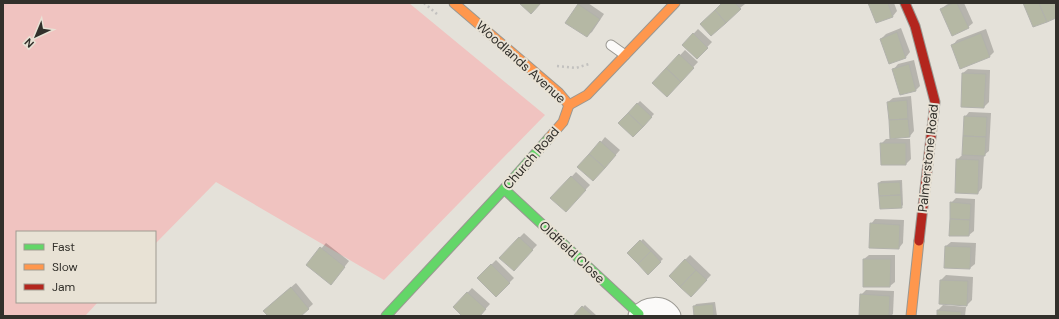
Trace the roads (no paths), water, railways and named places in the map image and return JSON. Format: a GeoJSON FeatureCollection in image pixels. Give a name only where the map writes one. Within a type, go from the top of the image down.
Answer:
{"type":"FeatureCollection","features":[{"type":"Feature","properties":{"kind":"street","name":"Woodlands Avenue"},"geometry":{"type":"LineString","coordinates":[[454,3],[559,94],[569,105]]}},
{"type":"Feature","properties":{"kind":"street"},"geometry":{"type":"LineString","coordinates":[[569,105],[587,95],[675,3]]}},
{"type":"Feature","properties":{"kind":"street","name":"Palmerstone Road"},"geometry":{"type":"LineString","coordinates":[[905,3],[915,26],[935,102],[910,316]]}},
{"type":"Feature","properties":{"kind":"street","name":"Church Road"},"geometry":{"type":"LineString","coordinates":[[386,316],[504,189],[563,122],[569,105]]}},
{"type":"Feature","properties":{"kind":"street","name":"Oldfield Close"},"geometry":{"type":"LineString","coordinates":[[504,189],[639,315],[645,310],[658,307],[670,313],[671,316]]}},
{"type":"Feature","properties":{"kind":"lane"},"geometry":{"type":"LineString","coordinates":[[611,45],[625,55]]}}]}
